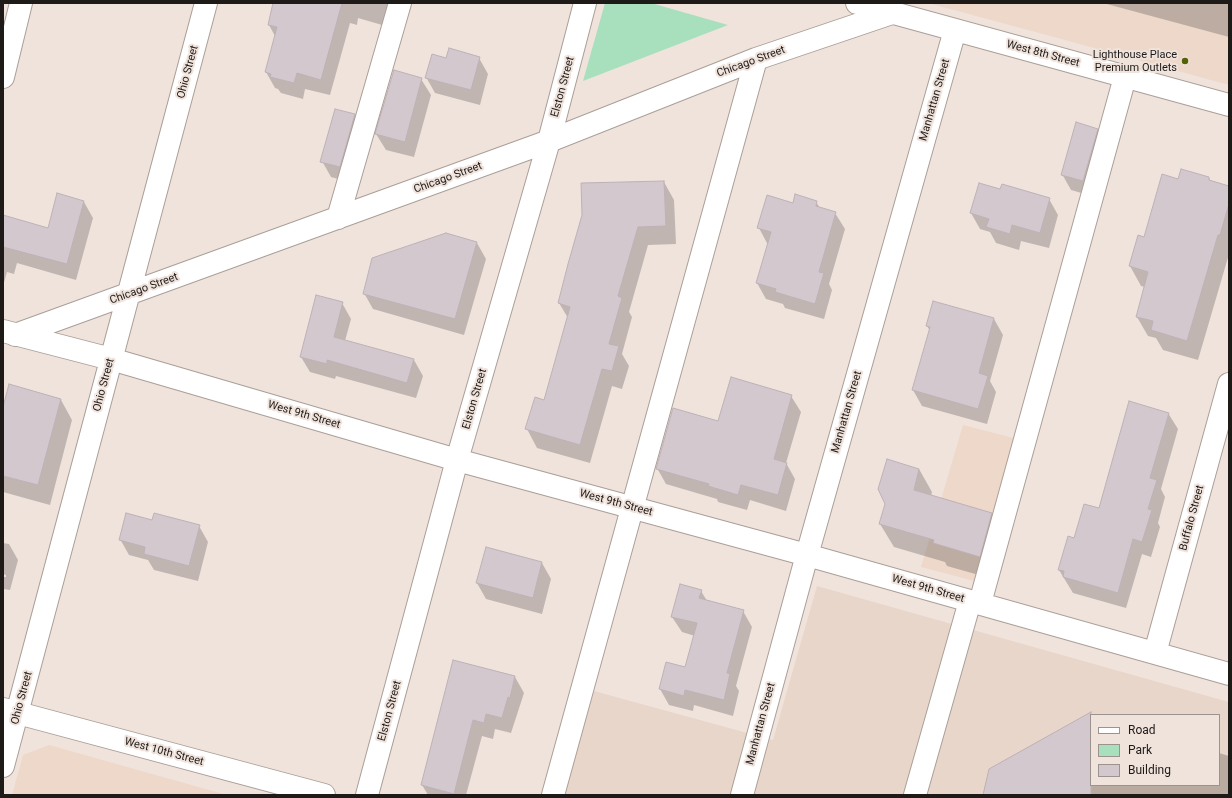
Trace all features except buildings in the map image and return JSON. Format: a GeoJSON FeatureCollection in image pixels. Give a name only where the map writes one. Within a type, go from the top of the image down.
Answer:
{"type":"FeatureCollection","features":[{"type":"Feature","properties":{"kind":"street"},"geometry":{"type":"LineString","coordinates":[[3,77],[21,3]]}},
{"type":"Feature","properties":{"kind":"street","name":"Ohio Street"},"geometry":{"type":"LineString","coordinates":[[3,766],[10,711],[111,359],[206,3]]}},
{"type":"Feature","properties":{"kind":"street"},"geometry":{"type":"LineString","coordinates":[[338,218],[400,3]]}},
{"type":"Feature","properties":{"kind":"street","name":"Elston Street"},"geometry":{"type":"LineString","coordinates":[[367,795],[457,460],[549,141],[585,3]]}},
{"type":"Feature","properties":{"kind":"street","name":"West 8th Street"},"geometry":{"type":"LineString","coordinates":[[857,3],[1229,105]]}},
{"type":"Feature","properties":{"kind":"street","name":"Chicago Street"},"geometry":{"type":"LineString","coordinates":[[7,335],[127,295],[549,141],[756,59],[892,13]]}},
{"type":"Feature","properties":{"kind":"street","name":"Manhattan Street"},"geometry":{"type":"LineString","coordinates":[[742,795],[807,555],[955,30]]}},
{"type":"Feature","properties":{"kind":"street"},"geometry":{"type":"LineString","coordinates":[[553,795],[756,59]]}},
{"type":"Feature","properties":{"kind":"street"},"geometry":{"type":"LineString","coordinates":[[915,795],[975,602],[1125,77]]}},
{"type":"Feature","properties":{"kind":"street","name":"West 9th Street"},"geometry":{"type":"LineString","coordinates":[[7,335],[111,359],[457,460],[807,555],[1229,674]]}},
{"type":"Feature","properties":{"kind":"street","name":"Buffalo Street"},"geometry":{"type":"LineString","coordinates":[[1155,653],[1229,384]]}},
{"type":"Feature","properties":{"kind":"street","name":"West 10th Street"},"geometry":{"type":"LineString","coordinates":[[10,711],[324,795]]}},
{"type":"Feature","properties":{"kind":"shaded area","name":"Lighthouse Place Premium Outlets"},"geometry":{"type":"Polygon","coordinates":[[[928,3],[1229,3],[1229,85],[1054,37],[928,3]]]}},
{"type":"Feature","properties":{"kind":"shaded area"},"geometry":{"type":"Polygon","coordinates":[[[963,425],[1025,441],[986,584],[921,567],[963,425]]]}},
{"type":"Feature","properties":{"kind":"shaded area"},"geometry":{"type":"Polygon","coordinates":[[[817,586],[1229,702],[1229,795],[564,795],[594,691],[773,740],[817,586]]]}},
{"type":"Feature","properties":{"kind":"shaded area"},"geometry":{"type":"Polygon","coordinates":[[[49,745],[227,795],[12,795],[23,755],[49,745]]]}},
{"type":"Feature","properties":{"kind":"green space"},"geometry":{"type":"Polygon","coordinates":[[[605,3],[651,3],[728,25],[583,81],[605,3]]]}},
{"type":"Feature","properties":{"kind":"place","name":"Lighthouse Place Premium Outlets"},"geometry":{"type":"Point","coordinates":[1185,61]}}]}
